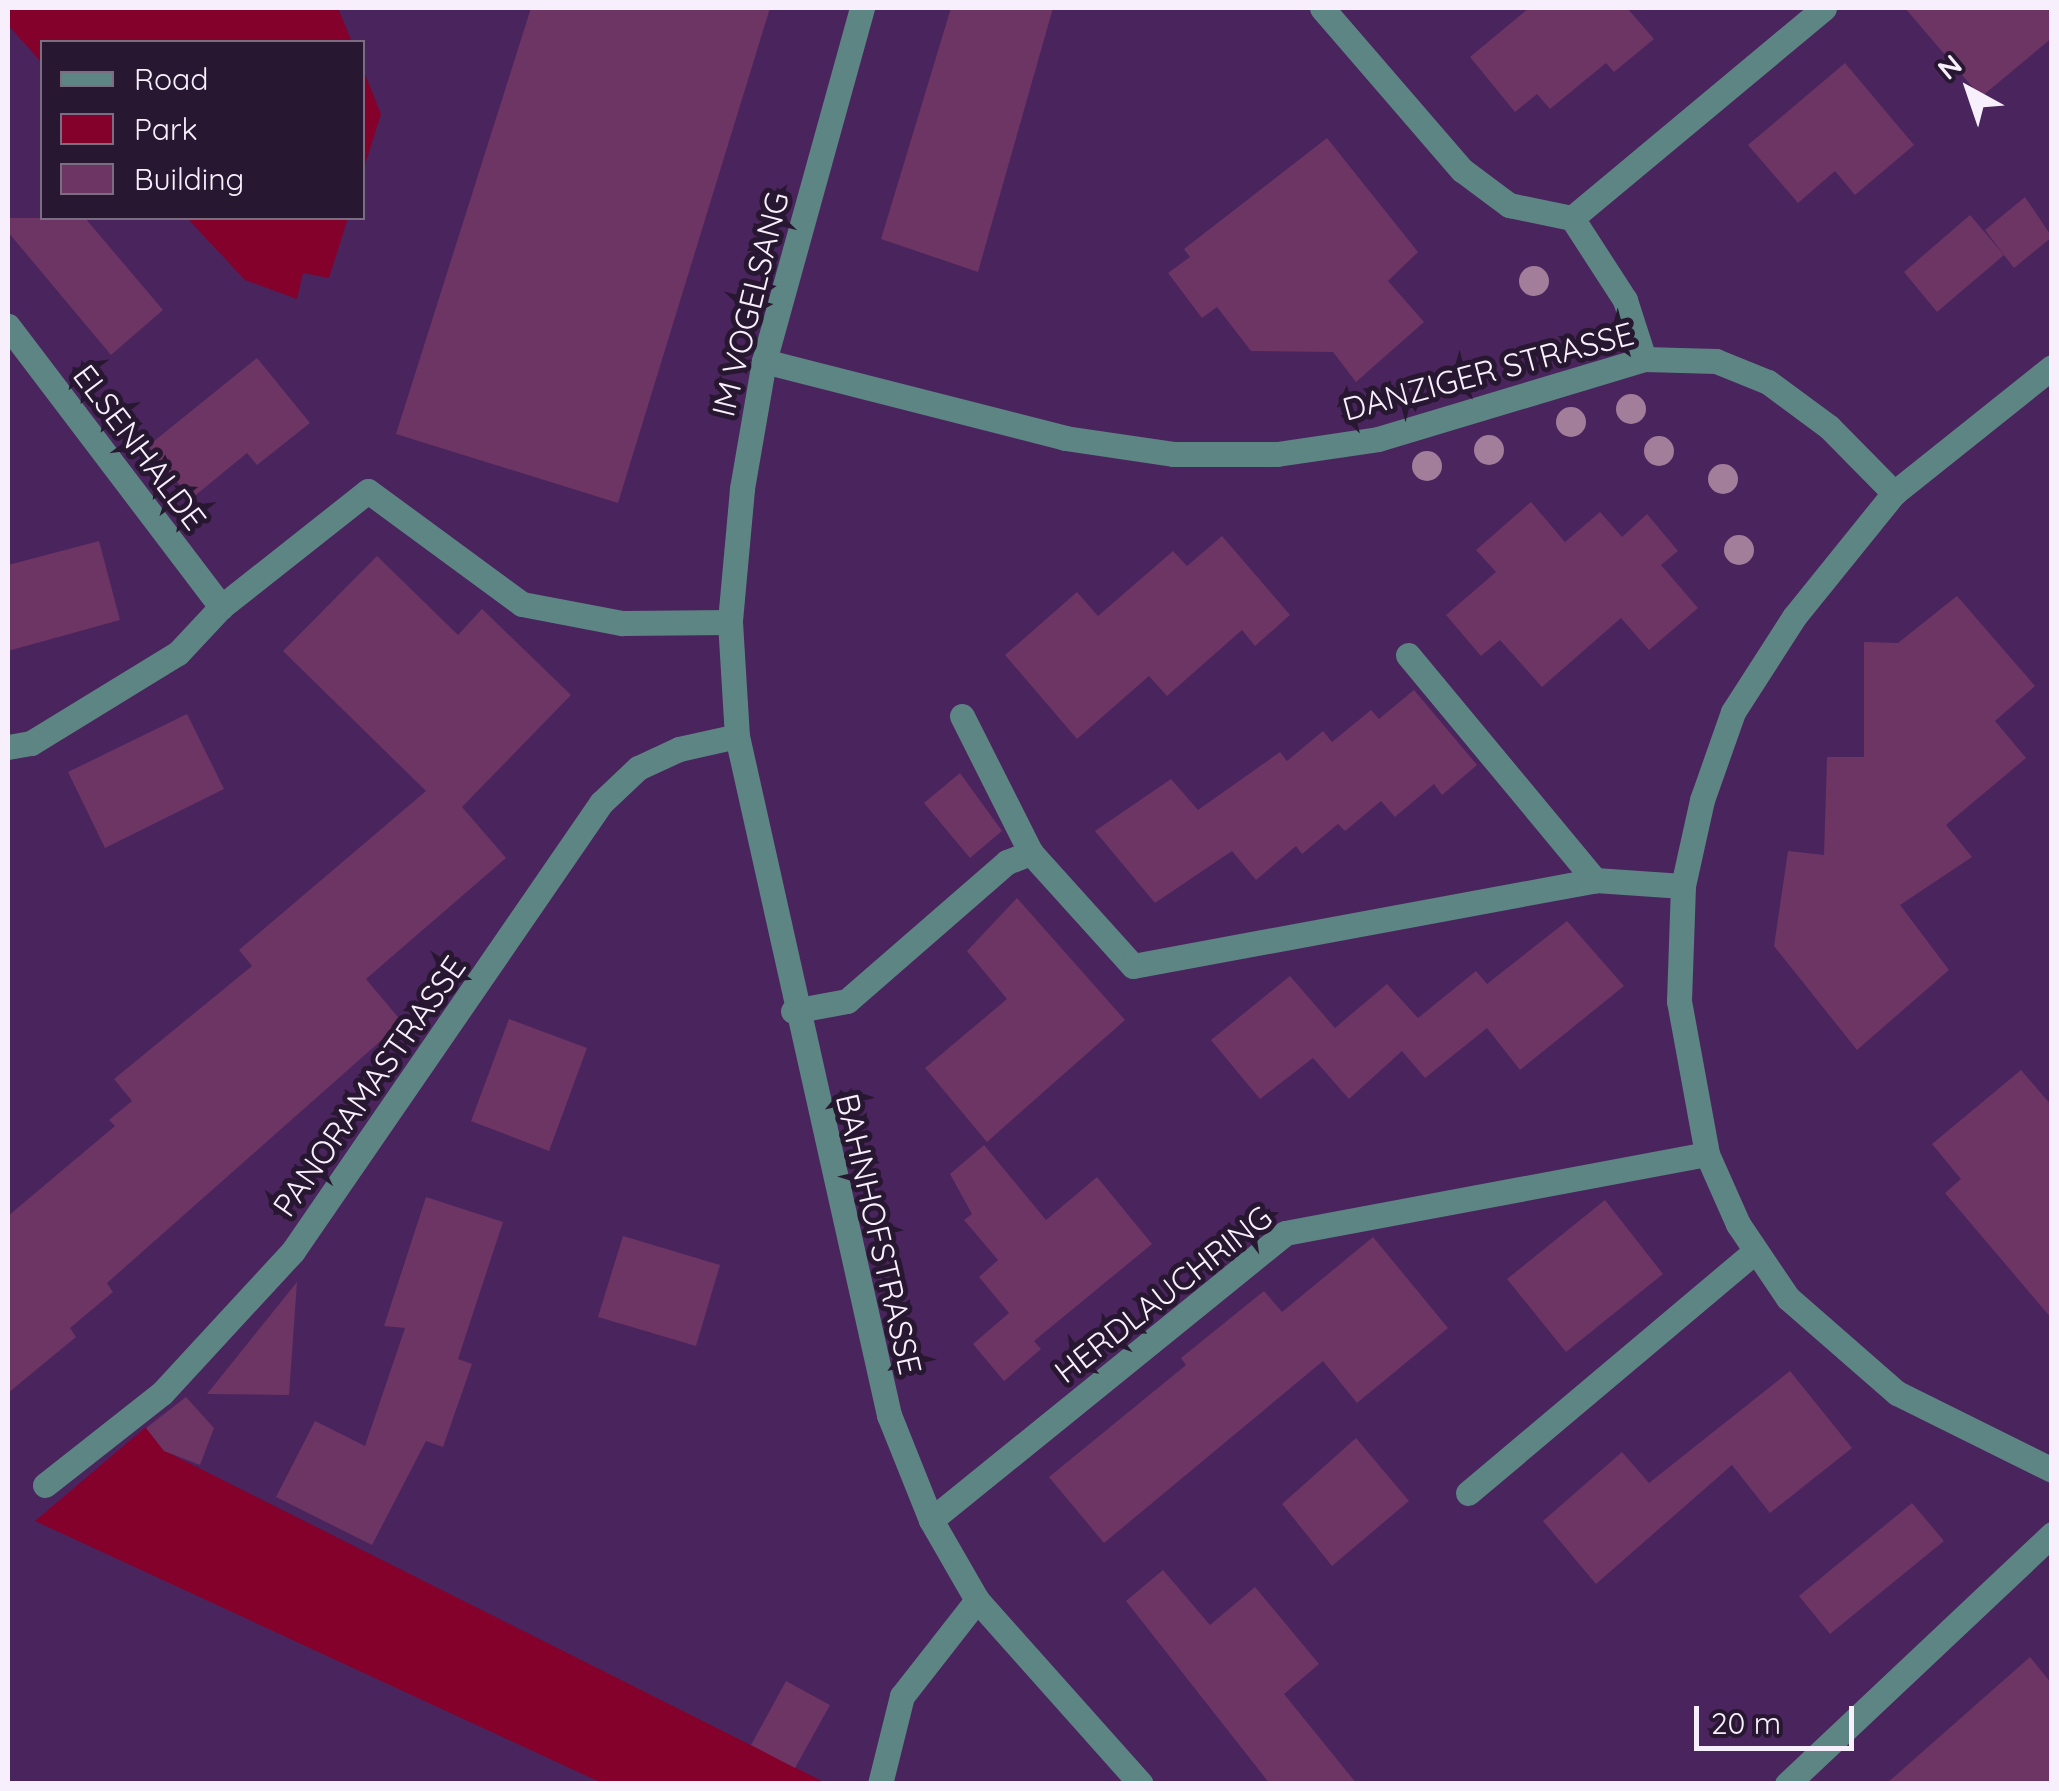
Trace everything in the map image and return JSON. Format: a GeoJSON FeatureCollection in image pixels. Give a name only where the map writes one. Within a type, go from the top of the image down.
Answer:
{"type":"FeatureCollection","features":[{"type":"Feature","properties":{"kind":"street","name":"IM VOGELSANG"},"geometry":{"type":"LineString","coordinates":[[730,622],[742,489],[764,361],[862,8]]}},
{"type":"Feature","properties":{"kind":"street"},"geometry":{"type":"LineString","coordinates":[[1322,8],[1462,170],[1509,204],[1572,218],[1626,300],[1644,359]]}},
{"type":"Feature","properties":{"kind":"street"},"geometry":{"type":"LineString","coordinates":[[1572,218],[1824,8]]}},
{"type":"Feature","properties":{"kind":"street","name":"ELSENHALDE"},"geometry":{"type":"LineString","coordinates":[[8,326],[221,607]]}},
{"type":"Feature","properties":{"kind":"street","name":"DANZIGER STRASSE"},"geometry":{"type":"LineString","coordinates":[[764,361],[1065,438],[1173,454],[1277,454],[1378,440],[1644,359],[1716,361],[1768,382],[1829,426],[1894,493]]}},
{"type":"Feature","properties":{"kind":"street"},"geometry":{"type":"LineString","coordinates":[[2052,367],[1894,493],[1794,617],[1734,712],[1702,800],[1683,886],[1679,1000],[1707,1154],[1755,1251],[1788,1298],[1838,1348],[1897,1393],[2052,1470]]}},
{"type":"Feature","properties":{"kind":"street"},"geometry":{"type":"LineString","coordinates":[[8,747],[31,743],[178,654],[221,607],[368,491],[522,604],[622,623],[730,622]]}},
{"type":"Feature","properties":{"kind":"street","name":"BAHNHOFSTRASSE"},"geometry":{"type":"LineString","coordinates":[[730,622],[738,736],[794,1011],[888,1414],[931,1520],[977,1600],[1141,1784]]}},
{"type":"Feature","properties":{"kind":"street"},"geometry":{"type":"LineString","coordinates":[[1408,655],[1595,880]]}},
{"type":"Feature","properties":{"kind":"street"},"geometry":{"type":"LineString","coordinates":[[962,716],[1031,853],[1132,966],[1595,880],[1683,886]]}},
{"type":"Feature","properties":{"kind":"street","name":"PANORAMASTRASSE"},"geometry":{"type":"LineString","coordinates":[[45,1484],[162,1394],[292,1251],[601,803],[638,768],[679,749],[738,736]]}},
{"type":"Feature","properties":{"kind":"street"},"geometry":{"type":"LineString","coordinates":[[794,1011],[847,1001],[1007,862],[1031,853]]}},
{"type":"Feature","properties":{"kind":"street","name":"HERDLAUCHRING"},"geometry":{"type":"LineString","coordinates":[[931,1520],[1285,1233],[1707,1154]]}},
{"type":"Feature","properties":{"kind":"street"},"geometry":{"type":"LineString","coordinates":[[1468,1493],[1755,1251]]}},
{"type":"Feature","properties":{"kind":"street"},"geometry":{"type":"LineString","coordinates":[[1788,1784],[2052,1534]]}},
{"type":"Feature","properties":{"kind":"street"},"geometry":{"type":"LineString","coordinates":[[880,1784],[902,1696],[977,1600]]}},
{"type":"Feature","properties":{"kind":"green space"},"geometry":{"type":"Polygon","coordinates":[[[8,8],[338,8],[351,40],[40,40],[40,61],[8,25],[8,8]]]}},
{"type":"Feature","properties":{"kind":"green space"},"geometry":{"type":"Polygon","coordinates":[[[365,74],[381,114],[365,165],[365,74]]]}},
{"type":"Feature","properties":{"kind":"green space"},"geometry":{"type":"Polygon","coordinates":[[[189,220],[347,220],[329,278],[303,273],[297,299],[245,280],[189,220]]]}},
{"type":"Feature","properties":{"kind":"green space"},"geometry":{"type":"Polygon","coordinates":[[[146,1427],[165,1451],[826,1783],[602,1783],[35,1521],[146,1427]]]}},
{"type":"Feature","properties":{"kind":"building"},"geometry":{"type":"Polygon","coordinates":[[[531,8],[770,8],[618,503],[396,434],[531,8]]]}},
{"type":"Feature","properties":{"kind":"building"},"geometry":{"type":"Polygon","coordinates":[[[951,8],[1053,8],[978,272],[881,239],[951,8]]]}},
{"type":"Feature","properties":{"kind":"building"},"geometry":{"type":"Polygon","coordinates":[[[1529,8],[1627,8],[1654,39],[1614,72],[1606,63],[1550,109],[1537,94],[1515,112],[1470,57],[1529,8]]]}},
{"type":"Feature","properties":{"kind":"building"},"geometry":{"type":"Polygon","coordinates":[[[1905,8],[2052,8],[2052,38],[1981,97],[1905,8]]]}},
{"type":"Feature","properties":{"kind":"building"},"geometry":{"type":"Polygon","coordinates":[[[1845,63],[1914,145],[1855,195],[1835,171],[1798,203],[1748,145],[1845,63]]]}},
{"type":"Feature","properties":{"kind":"building"},"geometry":{"type":"Polygon","coordinates":[[[1327,138],[1418,252],[1388,281],[1424,322],[1356,382],[1333,352],[1251,351],[1217,307],[1202,318],[1168,273],[1190,257],[1184,249],[1327,138]]]}},
{"type":"Feature","properties":{"kind":"building"},"geometry":{"type":"Polygon","coordinates":[[[2025,197],[2052,237],[2014,268],[1985,230],[2025,197]]]}},
{"type":"Feature","properties":{"kind":"building"},"geometry":{"type":"Polygon","coordinates":[[[1970,215],[2004,255],[1937,312],[1904,272],[1970,215]]]}},
{"type":"Feature","properties":{"kind":"building"},"geometry":{"type":"Polygon","coordinates":[[[8,218],[87,220],[163,310],[111,355],[8,232],[8,218]]]}},
{"type":"Feature","properties":{"kind":"building"},"geometry":{"type":"Polygon","coordinates":[[[257,358],[310,423],[257,465],[247,453],[191,499],[148,446],[257,358]]]}},
{"type":"Feature","properties":{"kind":"building"},"geometry":{"type":"Polygon","coordinates":[[[1531,502],[1565,542],[1600,512],[1622,537],[1647,514],[1678,551],[1661,565],[1698,608],[1649,650],[1621,618],[1542,687],[1500,640],[1481,656],[1446,615],[1496,572],[1476,550],[1531,502]]]}},
{"type":"Feature","properties":{"kind":"building"},"geometry":{"type":"Polygon","coordinates":[[[1222,536],[1290,615],[1255,646],[1242,630],[1167,696],[1149,676],[1077,739],[1005,655],[1077,592],[1098,616],[1173,551],[1187,566],[1222,536]]]}},
{"type":"Feature","properties":{"kind":"building"},"geometry":{"type":"Polygon","coordinates":[[[99,541],[120,620],[8,651],[8,565],[99,541]]]}},
{"type":"Feature","properties":{"kind":"building"},"geometry":{"type":"Polygon","coordinates":[[[377,556],[458,635],[482,609],[571,695],[462,807],[506,858],[366,979],[402,1022],[107,1283],[113,1292],[70,1328],[76,1337],[8,1393],[8,1216],[115,1126],[109,1120],[132,1101],[114,1079],[252,966],[239,950],[426,791],[283,651],[377,556]]]}},
{"type":"Feature","properties":{"kind":"building"},"geometry":{"type":"Polygon","coordinates":[[[1957,596],[2035,686],[1995,721],[2026,758],[1946,825],[1972,857],[1900,905],[1949,970],[1857,1050],[1774,946],[1788,851],[1824,855],[1827,757],[1864,757],[1864,642],[1898,643],[1957,596]]]}},
{"type":"Feature","properties":{"kind":"building"},"geometry":{"type":"Polygon","coordinates":[[[1414,690],[1477,765],[1442,795],[1434,784],[1395,817],[1381,801],[1345,831],[1338,824],[1302,854],[1296,846],[1256,880],[1232,851],[1155,903],[1095,831],[1171,779],[1198,810],[1280,752],[1287,761],[1323,731],[1332,742],[1371,710],[1379,719],[1414,690]]]}},
{"type":"Feature","properties":{"kind":"building"},"geometry":{"type":"Polygon","coordinates":[[[187,714],[224,789],[105,848],[68,772],[187,714]]]}},
{"type":"Feature","properties":{"kind":"building"},"geometry":{"type":"Polygon","coordinates":[[[960,773],[1002,831],[970,858],[924,803],[960,773]]]}},
{"type":"Feature","properties":{"kind":"building"},"geometry":{"type":"Polygon","coordinates":[[[1017,898],[1125,1020],[987,1142],[925,1068],[1007,999],[967,951],[1017,898]]]}},
{"type":"Feature","properties":{"kind":"building"},"geometry":{"type":"Polygon","coordinates":[[[1567,921],[1624,986],[1520,1070],[1487,1028],[1425,1078],[1402,1051],[1349,1099],[1313,1058],[1260,1099],[1211,1040],[1290,976],[1335,1028],[1387,984],[1418,1018],[1476,971],[1487,984],[1567,921]]]}},
{"type":"Feature","properties":{"kind":"building"},"geometry":{"type":"Polygon","coordinates":[[[509,1019],[587,1048],[549,1151],[471,1121],[509,1019]]]}},
{"type":"Feature","properties":{"kind":"building"},"geometry":{"type":"Polygon","coordinates":[[[2021,1070],[2052,1106],[2052,1319],[1945,1193],[1961,1179],[1932,1144],[2021,1070]]]}},
{"type":"Feature","properties":{"kind":"building"},"geometry":{"type":"Polygon","coordinates":[[[984,1145],[1046,1220],[1097,1177],[1152,1244],[1034,1341],[1041,1349],[1004,1381],[973,1344],[1009,1313],[979,1277],[998,1260],[964,1220],[972,1214],[950,1174],[984,1145]]]}},
{"type":"Feature","properties":{"kind":"building"},"geometry":{"type":"Polygon","coordinates":[[[426,1197],[503,1222],[458,1359],[472,1364],[443,1447],[426,1441],[372,1545],[276,1497],[315,1421],[365,1446],[405,1328],[384,1326],[426,1197]]]}},
{"type":"Feature","properties":{"kind":"building"},"geometry":{"type":"Polygon","coordinates":[[[1605,1200],[1663,1274],[1566,1352],[1507,1279],[1605,1200]]]}},
{"type":"Feature","properties":{"kind":"building"},"geometry":{"type":"Polygon","coordinates":[[[623,1236],[720,1265],[696,1346],[598,1317],[623,1236]]]}},
{"type":"Feature","properties":{"kind":"building"},"geometry":{"type":"Polygon","coordinates":[[[1373,1237],[1448,1328],[1357,1403],[1323,1361],[1104,1543],[1049,1477],[1186,1365],[1181,1358],[1264,1291],[1282,1312],[1373,1237]]]}},
{"type":"Feature","properties":{"kind":"building"},"geometry":{"type":"Polygon","coordinates":[[[297,1282],[289,1395],[207,1394],[297,1282]]]}},
{"type":"Feature","properties":{"kind":"building"},"geometry":{"type":"Polygon","coordinates":[[[1790,1371],[1852,1448],[1770,1513],[1732,1465],[1596,1584],[1543,1521],[1622,1452],[1649,1483],[1790,1371]]]}},
{"type":"Feature","properties":{"kind":"building"},"geometry":{"type":"Polygon","coordinates":[[[186,1397],[214,1428],[200,1465],[164,1451],[146,1428],[186,1397]]]}},
{"type":"Feature","properties":{"kind":"building"},"geometry":{"type":"Polygon","coordinates":[[[1356,1438],[1409,1501],[1332,1566],[1282,1504],[1356,1438]]]}},
{"type":"Feature","properties":{"kind":"building"},"geometry":{"type":"Polygon","coordinates":[[[1912,1503],[1944,1541],[1830,1634],[1799,1596],[1912,1503]]]}},
{"type":"Feature","properties":{"kind":"building"},"geometry":{"type":"Polygon","coordinates":[[[1163,1570],[1210,1625],[1255,1587],[1319,1664],[1284,1694],[1357,1784],[1270,1784],[1126,1601],[1163,1570]]]}},
{"type":"Feature","properties":{"kind":"building"},"geometry":{"type":"Polygon","coordinates":[[[2030,1657],[2052,1684],[2052,1784],[1886,1784],[2030,1657]]]}},
{"type":"Feature","properties":{"kind":"building"},"geometry":{"type":"Polygon","coordinates":[[[786,1681],[830,1705],[795,1768],[751,1745],[786,1681]]]}}]}
